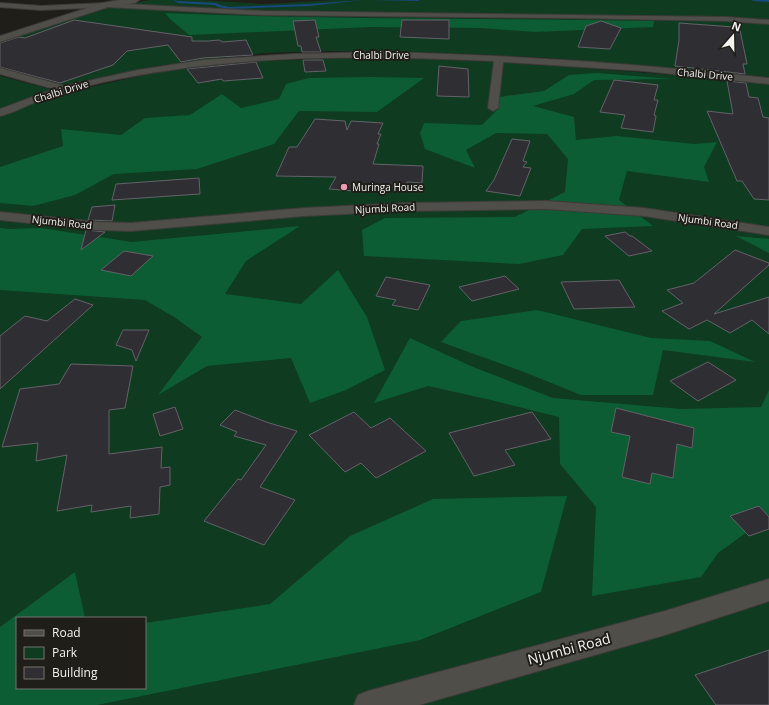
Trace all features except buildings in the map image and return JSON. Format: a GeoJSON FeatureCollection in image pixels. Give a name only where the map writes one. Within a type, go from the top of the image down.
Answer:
{"type":"FeatureCollection","features":[{"type":"Feature","properties":{"kind":"street"},"geometry":{"type":"LineString","coordinates":[[0,39],[106,5],[136,0]]}},
{"type":"Feature","properties":{"kind":"street"},"geometry":{"type":"LineString","coordinates":[[0,5],[41,8],[106,5],[277,13],[572,16],[726,19],[769,22]]}},
{"type":"Feature","properties":{"kind":"street"},"geometry":{"type":"LineString","coordinates":[[386,47],[394,55]]}},
{"type":"Feature","properties":{"kind":"street","name":"Chalbi Drive"},"geometry":{"type":"LineString","coordinates":[[0,113],[64,89],[130,74],[202,63],[290,56],[394,55],[499,58],[621,67],[769,81]]}},
{"type":"Feature","properties":{"kind":"street"},"geometry":{"type":"LineString","coordinates":[[493,108],[499,58]]}},
{"type":"Feature","properties":{"kind":"street"},"geometry":{"type":"LineString","coordinates":[[0,71],[64,89]]}},
{"type":"Feature","properties":{"kind":"street","name":"Njumbi Road"},"geometry":{"type":"LineString","coordinates":[[0,216],[98,226],[131,227],[304,212],[399,207],[546,206],[644,212],[769,230]]}},
{"type":"Feature","properties":{"kind":"street","name":"Njumbi Road"},"geometry":{"type":"LineString","coordinates":[[368,705],[665,623],[769,590]]}},
{"type":"Feature","properties":{"kind":"green space"},"geometry":{"type":"Polygon","coordinates":[[[149,0],[200,0],[264,4],[336,0],[769,0],[769,77],[551,58],[449,53],[320,51],[265,53],[156,66],[65,86],[0,69],[0,43],[91,12],[149,0]]]}},
{"type":"Feature","properties":{"kind":"green space"},"geometry":{"type":"Polygon","coordinates":[[[165,13],[348,18],[654,21],[653,27],[535,32],[481,28],[370,27],[189,35],[165,13]]]}},
{"type":"Feature","properties":{"kind":"green space"},"geometry":{"type":"Polygon","coordinates":[[[399,57],[584,68],[769,84],[769,705],[0,705],[0,76],[53,90],[72,91],[172,69],[254,61],[399,57]]]}},
{"type":"Feature","properties":{"kind":"green space"},"geometry":{"type":"Polygon","coordinates":[[[597,73],[673,79],[594,80],[574,94],[533,106],[574,117],[576,140],[617,136],[694,144],[717,142],[704,167],[709,182],[627,171],[619,200],[653,226],[582,229],[563,255],[519,264],[364,256],[362,230],[385,218],[515,217],[565,192],[568,159],[547,134],[496,133],[466,150],[475,168],[425,149],[420,133],[424,123],[482,125],[498,109],[499,97],[544,91],[569,75],[597,73]]]}},
{"type":"Feature","properties":{"kind":"green space"},"geometry":{"type":"Polygon","coordinates":[[[309,78],[424,78],[377,112],[299,111],[274,144],[197,169],[114,174],[75,195],[33,206],[0,203],[0,167],[63,146],[61,129],[121,135],[145,118],[190,115],[222,94],[241,108],[279,99],[286,84],[309,78]]]}},
{"type":"Feature","properties":{"kind":"green space"},"geometry":{"type":"Polygon","coordinates":[[[300,226],[246,261],[225,294],[301,304],[338,270],[367,317],[385,370],[346,390],[310,403],[291,358],[207,366],[158,395],[202,337],[174,317],[145,300],[0,290],[0,228],[41,228],[132,242],[300,226]]]}},
{"type":"Feature","properties":{"kind":"green space"},"geometry":{"type":"Polygon","coordinates":[[[736,236],[769,239],[769,253],[736,236]]]}},
{"type":"Feature","properties":{"kind":"green space"},"geometry":{"type":"Polygon","coordinates":[[[537,310],[651,338],[710,341],[755,362],[663,350],[653,395],[581,395],[524,372],[441,342],[461,321],[537,310]]]}},
{"type":"Feature","properties":{"kind":"green space"},"geometry":{"type":"Polygon","coordinates":[[[410,338],[473,367],[553,398],[681,409],[761,407],[769,390],[769,516],[718,553],[701,577],[592,596],[596,507],[560,464],[559,417],[428,386],[374,403],[410,338]]]}},
{"type":"Feature","properties":{"kind":"green space"},"geometry":{"type":"Polygon","coordinates":[[[567,496],[541,592],[420,640],[97,705],[0,705],[0,627],[75,572],[85,617],[16,617],[16,689],[146,689],[146,623],[270,604],[350,536],[433,499],[567,496]]]}},
{"type":"Feature","properties":{"kind":"waterway"},"geometry":{"type":"LineString","coordinates":[[174,0],[178,2],[216,4],[229,8],[309,5],[362,0]]}},
{"type":"Feature","properties":{"kind":"waterway"},"geometry":{"type":"LineString","coordinates":[[375,0],[418,0]]}},
{"type":"Feature","properties":{"kind":"waterway"},"geometry":{"type":"LineString","coordinates":[[753,0],[769,1]]}},
{"type":"Feature","properties":{"kind":"place","name":"Muringa House"},"geometry":{"type":"Point","coordinates":[344,187]}}]}
